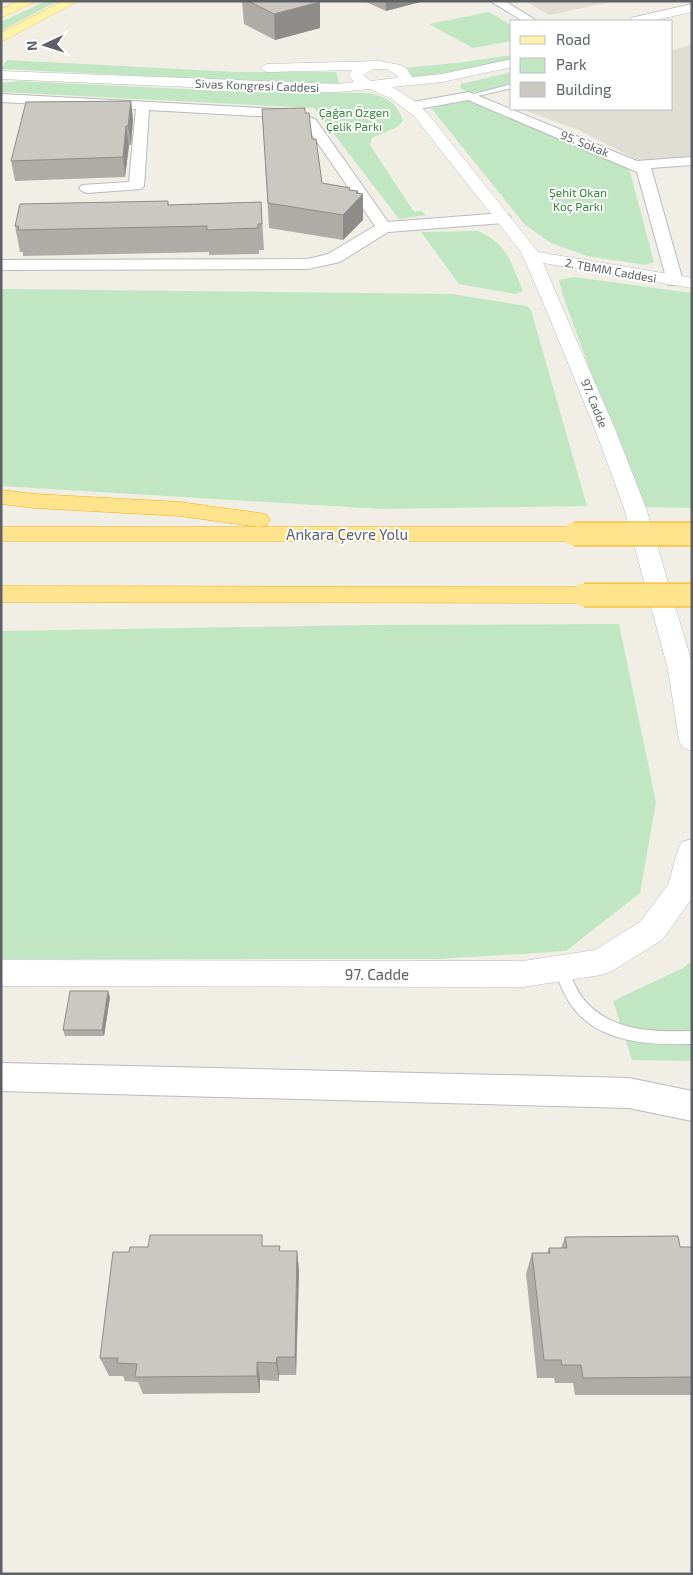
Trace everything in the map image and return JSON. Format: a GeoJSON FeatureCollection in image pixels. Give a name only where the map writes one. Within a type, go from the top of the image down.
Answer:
{"type":"FeatureCollection","features":[{"type":"Feature","properties":{"kind":"highway"},"geometry":{"type":"LineString","coordinates":[[1,497],[35,501],[180,509],[362,535]]}},
{"type":"Feature","properties":{"kind":"highway","name":"Ankara Çevre Yolu"},"geometry":{"type":"LineString","coordinates":[[1,534],[692,534]]}},
{"type":"Feature","properties":{"kind":"highway"},"geometry":{"type":"LineString","coordinates":[[1,594],[692,595]]}},
{"type":"Feature","properties":{"kind":"main road"},"geometry":{"type":"LineString","coordinates":[[1,14],[31,1]]}},
{"type":"Feature","properties":{"kind":"main road"},"geometry":{"type":"LineString","coordinates":[[1,38],[72,1]]}},
{"type":"Feature","properties":{"kind":"street"},"geometry":{"type":"LineString","coordinates":[[496,1],[529,20]]}},
{"type":"Feature","properties":{"kind":"street"},"geometry":{"type":"LineString","coordinates":[[640,20],[692,8]]}},
{"type":"Feature","properties":{"kind":"street"},"geometry":{"type":"LineString","coordinates":[[673,25],[692,21]]}},
{"type":"Feature","properties":{"kind":"street"},"geometry":{"type":"LineString","coordinates":[[386,65],[410,63]]}},
{"type":"Feature","properties":{"kind":"street","name":"Sivas Kongresi Caddesi"},"geometry":{"type":"LineString","coordinates":[[1,74],[338,88],[442,78],[510,63]]}},
{"type":"Feature","properties":{"kind":"street","name":"Sivas Kongresi Caddesi"},"geometry":{"type":"LineString","coordinates":[[257,68],[386,65]]}},
{"type":"Feature","properties":{"kind":"street","name":"97. Cadde"},"geometry":{"type":"LineString","coordinates":[[386,65],[397,68],[404,73],[405,76],[402,82],[413,106],[531,256],[577,358],[635,508],[681,669],[692,741]]}},
{"type":"Feature","properties":{"kind":"street","name":"97. Cadde"},"geometry":{"type":"LineString","coordinates":[[368,66],[356,72],[356,78],[387,90],[413,106]]}},
{"type":"Feature","properties":{"kind":"street"},"geometry":{"type":"LineString","coordinates":[[413,106],[469,96]]}},
{"type":"Feature","properties":{"kind":"street","name":"95. Sokak"},"geometry":{"type":"LineString","coordinates":[[469,96],[642,170]]}},
{"type":"Feature","properties":{"kind":"street"},"geometry":{"type":"LineString","coordinates":[[1,98],[290,113],[303,116],[311,123],[384,226]]}},
{"type":"Feature","properties":{"kind":"street"},"geometry":{"type":"LineString","coordinates":[[87,188],[136,186],[144,105]]}},
{"type":"Feature","properties":{"kind":"street"},"geometry":{"type":"LineString","coordinates":[[642,170],[692,161]]}},
{"type":"Feature","properties":{"kind":"street"},"geometry":{"type":"LineString","coordinates":[[642,170],[692,171]]}},
{"type":"Feature","properties":{"kind":"street"},"geometry":{"type":"LineString","coordinates":[[642,170],[683,282]]}},
{"type":"Feature","properties":{"kind":"street"},"geometry":{"type":"LineString","coordinates":[[1,265],[308,264],[334,258],[384,226],[503,218]]}},
{"type":"Feature","properties":{"kind":"street","name":"2. TBMM Caddesi"},"geometry":{"type":"LineString","coordinates":[[531,256],[683,282]]}},
{"type":"Feature","properties":{"kind":"street","name":"97. Cadde"},"geometry":{"type":"LineString","coordinates":[[1,973],[523,974],[601,962],[651,931],[682,889],[692,850]]}},
{"type":"Feature","properties":{"kind":"street"},"geometry":{"type":"LineString","coordinates":[[1,1077],[628,1093],[692,1106]]}},
{"type":"Feature","properties":{"kind":"lane"},"geometry":{"type":"LineString","coordinates":[[469,96],[510,86]]}},
{"type":"Feature","properties":{"kind":"lane"},"geometry":{"type":"LineString","coordinates":[[561,968],[566,985],[576,1002],[603,1025],[625,1032],[648,1036],[692,1037]]}},
{"type":"Feature","properties":{"kind":"shaded area"},"geometry":{"type":"Polygon","coordinates":[[[525,1],[615,1],[549,15],[525,1]]]}},
{"type":"Feature","properties":{"kind":"shaded area"},"geometry":{"type":"Polygon","coordinates":[[[692,45],[692,158],[641,162],[581,131],[524,110],[673,110],[673,50],[692,45]]]}},
{"type":"Feature","properties":{"kind":"green space"},"geometry":{"type":"Polygon","coordinates":[[[46,1],[57,1],[1,31],[1,22],[46,1]]]}},
{"type":"Feature","properties":{"kind":"green space"},"geometry":{"type":"Polygon","coordinates":[[[489,12],[510,25],[510,41],[473,48],[429,24],[489,12]]]}},
{"type":"Feature","properties":{"kind":"green space"},"geometry":{"type":"Polygon","coordinates":[[[510,55],[510,60],[441,75],[412,78],[404,68],[510,55]]]}},
{"type":"Feature","properties":{"kind":"green space"},"geometry":{"type":"Polygon","coordinates":[[[7,60],[237,72],[336,72],[339,83],[289,83],[1,69],[7,60]]]}},
{"type":"Feature","properties":{"kind":"green space"},"geometry":{"type":"Polygon","coordinates":[[[510,72],[510,84],[478,92],[465,91],[460,88],[461,84],[510,72]]]}},
{"type":"Feature","properties":{"kind":"green space","name":"Çağan Özgen Çelik Parkı"},"geometry":{"type":"Polygon","coordinates":[[[19,81],[247,92],[366,93],[379,96],[393,104],[403,121],[397,127],[372,138],[370,145],[414,212],[421,211],[426,215],[399,219],[314,108],[1,92],[1,83],[19,81]]]}},
{"type":"Feature","properties":{"kind":"green space","name":"Şehit Okan Koç Parkı"},"geometry":{"type":"Polygon","coordinates":[[[469,100],[623,164],[630,172],[654,262],[645,265],[587,256],[551,243],[525,225],[431,108],[469,100]]]}},
{"type":"Feature","properties":{"kind":"green space"},"geometry":{"type":"Polygon","coordinates":[[[478,231],[488,236],[502,248],[511,263],[523,291],[515,294],[459,284],[421,232],[478,231]]]}},
{"type":"Feature","properties":{"kind":"green space"},"geometry":{"type":"Polygon","coordinates":[[[574,277],[692,293],[692,508],[640,507],[563,296],[559,280],[574,277]]]}},
{"type":"Feature","properties":{"kind":"green space"},"geometry":{"type":"Polygon","coordinates":[[[1,289],[451,294],[527,306],[531,310],[587,506],[381,509],[1,486],[1,289]]]}},
{"type":"Feature","properties":{"kind":"green space"},"geometry":{"type":"Polygon","coordinates":[[[619,624],[656,802],[640,893],[566,951],[438,959],[1,959],[1,631],[370,625],[619,624]]]}},
{"type":"Feature","properties":{"kind":"green space"},"geometry":{"type":"Polygon","coordinates":[[[692,961],[692,1061],[632,1060],[613,1001],[683,968],[692,961]]]}},
{"type":"Feature","properties":{"kind":"building"},"geometry":{"type":"Polygon","coordinates":[[[248,1],[318,1],[320,2],[274,14],[248,1]]]}},
{"type":"Feature","properties":{"kind":"building"},"geometry":{"type":"Polygon","coordinates":[[[131,101],[123,157],[11,161],[26,102],[131,101]]]}},
{"type":"Feature","properties":{"kind":"building"},"geometry":{"type":"Polygon","coordinates":[[[305,108],[305,113],[309,113],[312,139],[316,139],[322,183],[350,188],[349,190],[358,191],[356,193],[363,194],[343,215],[268,203],[262,109],[305,108]]]}},
{"type":"Feature","properties":{"kind":"building"},"geometry":{"type":"Polygon","coordinates":[[[168,201],[168,205],[261,202],[262,224],[258,224],[258,228],[207,230],[207,226],[18,230],[19,226],[15,226],[20,204],[168,201]]]}},
{"type":"Feature","properties":{"kind":"building"},"geometry":{"type":"Polygon","coordinates":[[[70,991],[108,991],[102,1030],[63,1030],[70,991]]]}},
{"type":"Feature","properties":{"kind":"building"},"geometry":{"type":"Polygon","coordinates":[[[150,1235],[262,1235],[262,1246],[280,1246],[279,1251],[297,1251],[295,1357],[277,1357],[276,1363],[257,1362],[257,1376],[135,1377],[137,1364],[117,1363],[118,1358],[100,1358],[113,1252],[129,1252],[130,1247],[148,1247],[150,1235]]]}},
{"type":"Feature","properties":{"kind":"building"},"geometry":{"type":"Polygon","coordinates":[[[678,1236],[680,1247],[692,1247],[692,1377],[583,1378],[581,1365],[562,1365],[561,1360],[544,1360],[532,1253],[550,1253],[549,1248],[567,1248],[565,1237],[678,1236]]]}}]}
